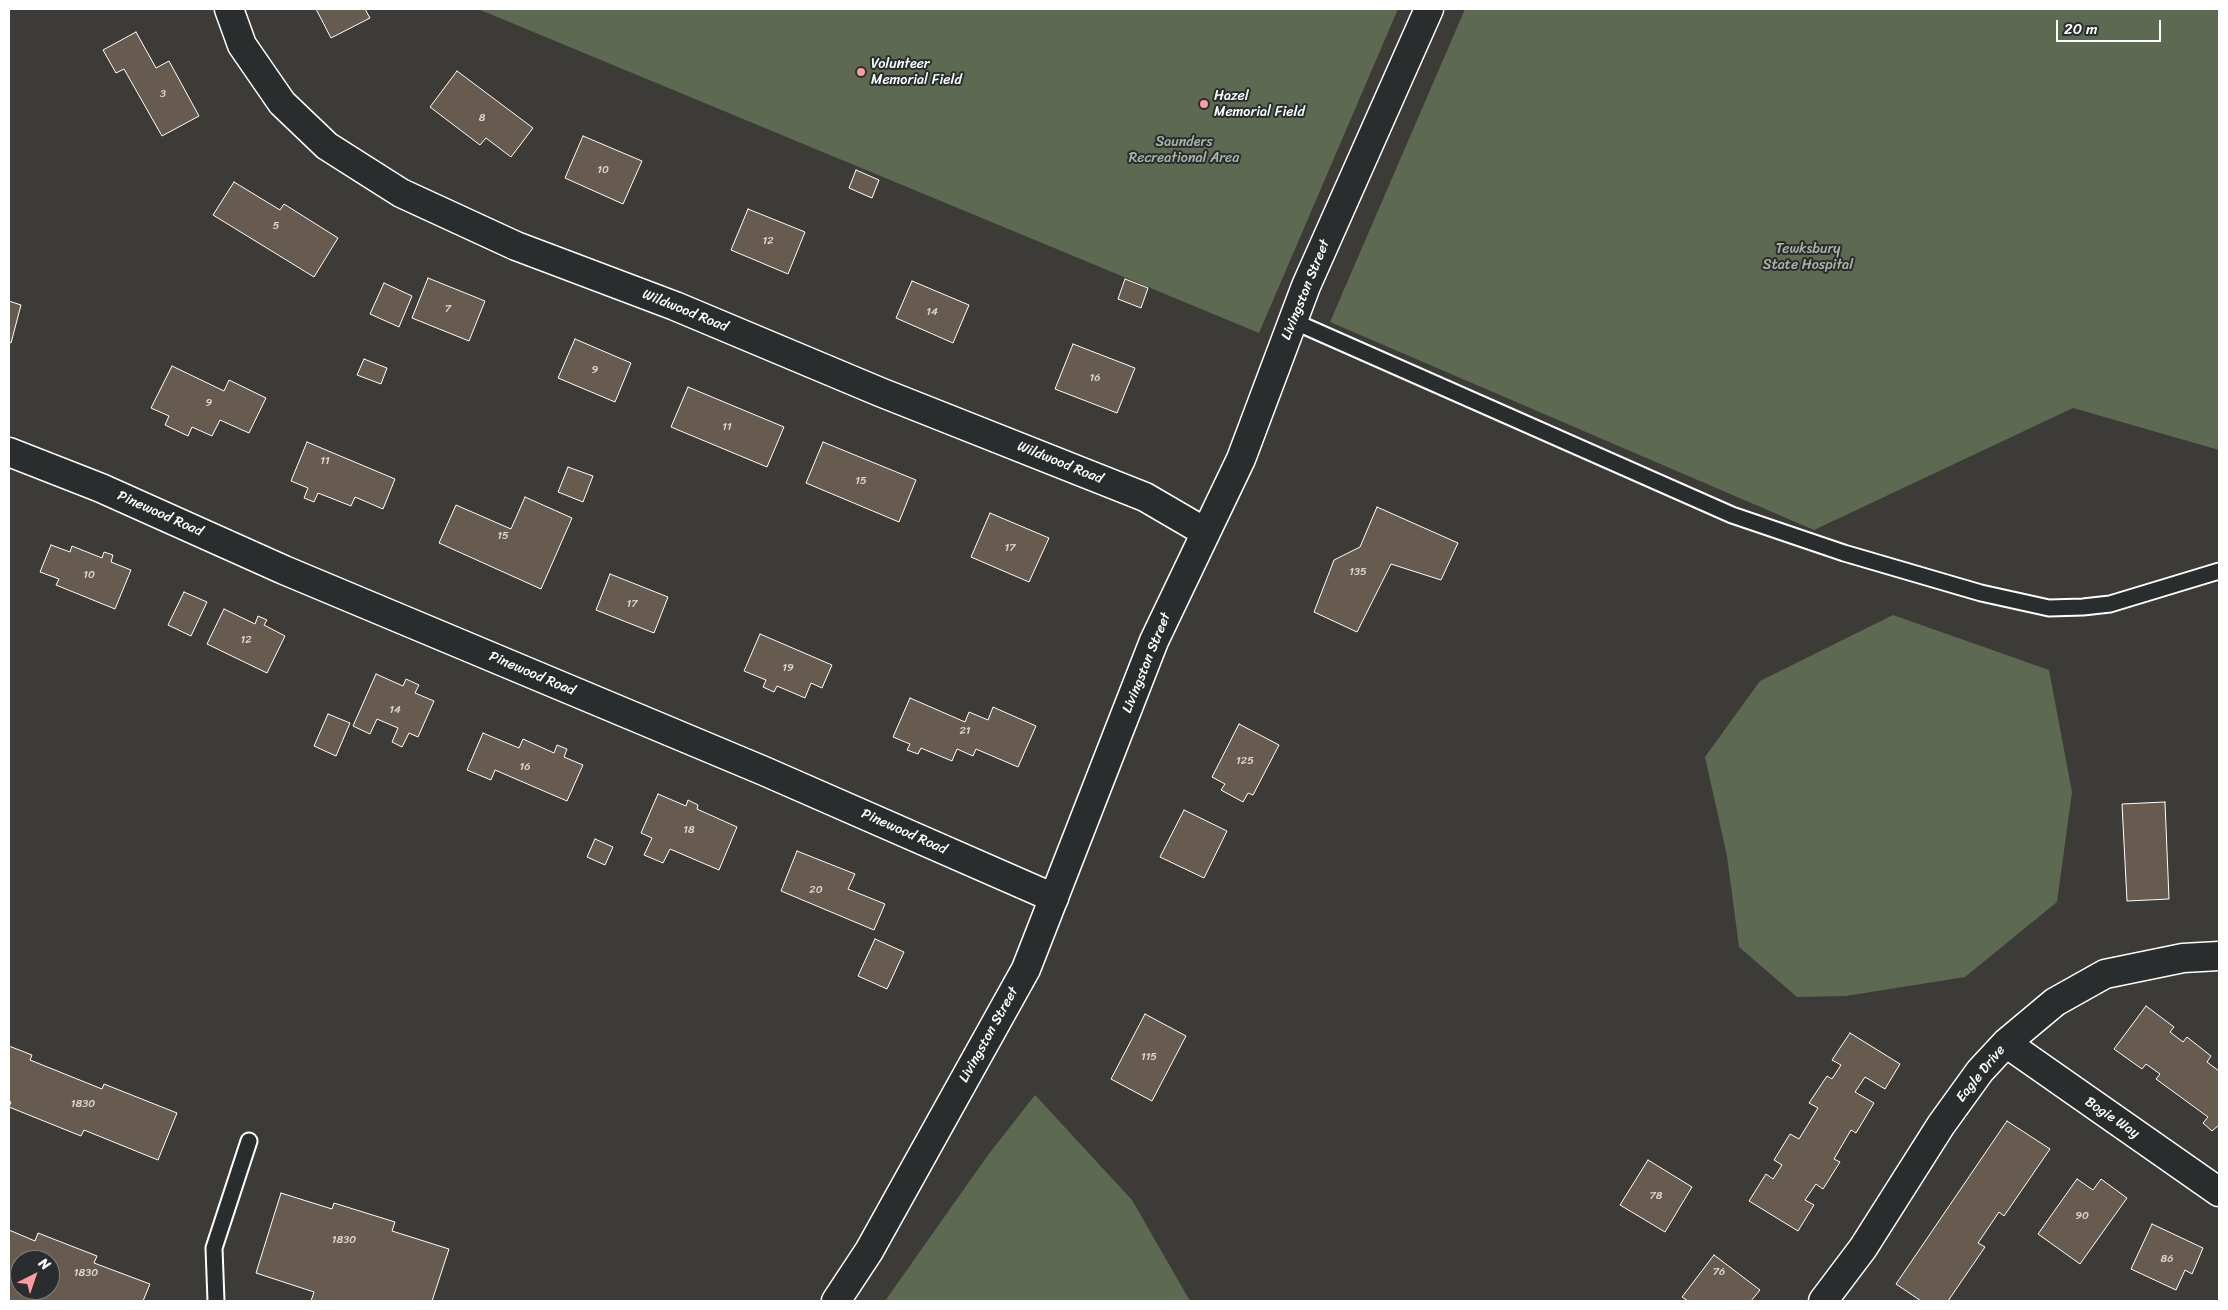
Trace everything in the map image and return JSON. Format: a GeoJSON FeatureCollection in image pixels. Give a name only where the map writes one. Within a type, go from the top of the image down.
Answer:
{"type":"FeatureCollection","features":[{"type":"Feature","properties":{"kind":"street","name":"Wildwood Road"},"geometry":{"type":"LineString","coordinates":[[229,9],[242,45],[282,103],[327,146],[402,193],[516,246],[675,306],[880,392],[1145,497],[1205,532]]}},
{"type":"Feature","properties":{"kind":"street","name":"Livingston Street"},"geometry":{"type":"LineString","coordinates":[[836,1301],[869,1251],[1026,968],[1154,641],[1241,459],[1306,286],[1429,9]]}},
{"type":"Feature","properties":{"kind":"street","name":"Pinewood Road"},"geometry":{"type":"LineString","coordinates":[[9,452],[101,488],[293,574],[764,771],[1054,898]]}},
{"type":"Feature","properties":{"kind":"street","name":"Eagle Drive"},"geometry":{"type":"LineString","coordinates":[[1823,1301],[1863,1248],[1942,1125],[1980,1071],[2006,1043],[2055,1002],[2105,974],[2183,958],[2219,956]]}},
{"type":"Feature","properties":{"kind":"street","name":"Bogie Way"},"geometry":{"type":"LineString","coordinates":[[2006,1043],[2219,1192]]}},
{"type":"Feature","properties":{"kind":"lane"},"geometry":{"type":"LineString","coordinates":[[1293,321],[1732,515],[1844,553],[1981,593],[2049,608],[2082,607],[2110,604],[2219,571]]}},
{"type":"Feature","properties":{"kind":"lane"},"geometry":{"type":"LineString","coordinates":[[216,1301],[214,1248],[249,1142]]}},
{"type":"Feature","properties":{"kind":"green space","name":"Saunders Recreational Area"},"geometry":{"type":"Polygon","coordinates":[[[478,9],[1398,9],[1259,333],[478,9]]]}},
{"type":"Feature","properties":{"kind":"green space","name":"Tewksbury State Hospital"},"geometry":{"type":"Polygon","coordinates":[[[1465,9],[2219,9],[2219,450],[2073,408],[1814,530],[1330,322],[1465,9]]]}},
{"type":"Feature","properties":{"kind":"green space"},"geometry":{"type":"Polygon","coordinates":[[[1893,615],[2049,670],[2072,792],[2057,902],[1965,977],[1846,996],[1797,997],[1739,947],[1727,856],[1705,757],[1760,681],[1893,615]]]}},
{"type":"Feature","properties":{"kind":"green space"},"geometry":{"type":"Polygon","coordinates":[[[1035,1095],[1132,1200],[1190,1301],[885,1301],[988,1155],[1035,1095]]]}},
{"type":"Feature","properties":{"kind":"building"},"geometry":{"type":"Polygon","coordinates":[[[316,9],[365,9],[370,18],[331,38],[316,9]]]}},
{"type":"Feature","properties":{"kind":"building"},"geometry":{"type":"Polygon","coordinates":[[[136,32],[156,68],[169,61],[199,116],[162,136],[124,69],[116,73],[103,50],[136,32]]]}},
{"type":"Feature","properties":{"kind":"building"},"geometry":{"type":"Polygon","coordinates":[[[457,71],[533,128],[511,157],[486,138],[480,145],[430,107],[457,71]]]}},
{"type":"Feature","properties":{"kind":"building"},"geometry":{"type":"Polygon","coordinates":[[[583,136],[642,161],[623,204],[565,178],[583,136]]]}},
{"type":"Feature","properties":{"kind":"building"},"geometry":{"type":"Polygon","coordinates":[[[856,170],[879,180],[872,198],[849,188],[856,170]]]}},
{"type":"Feature","properties":{"kind":"building"},"geometry":{"type":"Polygon","coordinates":[[[234,182],[280,210],[284,204],[338,238],[314,277],[213,215],[234,182]]]}},
{"type":"Feature","properties":{"kind":"building"},"geometry":{"type":"Polygon","coordinates":[[[748,209],[805,232],[788,274],[731,250],[748,209]]]}},
{"type":"Feature","properties":{"kind":"building"},"geometry":{"type":"Polygon","coordinates":[[[428,278],[485,301],[469,341],[412,318],[428,278]]]}},
{"type":"Feature","properties":{"kind":"building"},"geometry":{"type":"Polygon","coordinates":[[[1125,279],[1148,288],[1141,308],[1118,299],[1125,279]]]}},
{"type":"Feature","properties":{"kind":"building"},"geometry":{"type":"Polygon","coordinates":[[[912,281],[969,305],[953,343],[896,318],[912,281]]]}},
{"type":"Feature","properties":{"kind":"building"},"geometry":{"type":"Polygon","coordinates":[[[384,283],[412,296],[399,327],[370,314],[384,283]]]}},
{"type":"Feature","properties":{"kind":"building"},"geometry":{"type":"Polygon","coordinates":[[[9,301],[21,305],[11,343],[9,342],[9,301]]]}},
{"type":"Feature","properties":{"kind":"building"},"geometry":{"type":"Polygon","coordinates":[[[575,339],[631,363],[615,402],[558,378],[575,339]]]}},
{"type":"Feature","properties":{"kind":"building"},"geometry":{"type":"Polygon","coordinates":[[[1073,344],[1135,368],[1117,413],[1055,389],[1073,344]]]}},
{"type":"Feature","properties":{"kind":"building"},"geometry":{"type":"Polygon","coordinates":[[[364,359],[387,368],[381,384],[357,375],[364,359]]]}},
{"type":"Feature","properties":{"kind":"building"},"geometry":{"type":"Polygon","coordinates":[[[172,366],[224,391],[229,380],[266,398],[249,433],[220,420],[212,436],[192,427],[188,436],[165,425],[169,416],[151,408],[172,366]]]}},
{"type":"Feature","properties":{"kind":"building"},"geometry":{"type":"Polygon","coordinates":[[[688,387],[784,427],[767,467],[671,427],[688,387]]]}},
{"type":"Feature","properties":{"kind":"building"},"geometry":{"type":"Polygon","coordinates":[[[307,442],[395,479],[383,509],[355,497],[351,506],[318,493],[314,502],[304,498],[308,488],[291,481],[307,442]]]}},
{"type":"Feature","properties":{"kind":"building"},"geometry":{"type":"Polygon","coordinates":[[[823,442],[916,480],[899,522],[806,483],[823,442]]]}},
{"type":"Feature","properties":{"kind":"building"},"geometry":{"type":"Polygon","coordinates":[[[568,467],[593,476],[583,502],[558,492],[568,467]]]}},
{"type":"Feature","properties":{"kind":"building"},"geometry":{"type":"Polygon","coordinates":[[[525,497],[572,518],[541,589],[439,543],[456,505],[511,529],[525,497]]]}},
{"type":"Feature","properties":{"kind":"building"},"geometry":{"type":"Polygon","coordinates":[[[1377,507],[1458,543],[1441,580],[1391,564],[1357,632],[1314,612],[1334,560],[1360,547],[1377,507]]]}},
{"type":"Feature","properties":{"kind":"building"},"geometry":{"type":"Polygon","coordinates":[[[990,513],[1049,538],[1029,582],[971,557],[990,513]]]}},
{"type":"Feature","properties":{"kind":"building"},"geometry":{"type":"Polygon","coordinates":[[[51,545],[70,552],[72,546],[102,558],[104,552],[113,555],[111,562],[131,570],[115,609],[56,585],[59,579],[40,572],[51,545]]]}},
{"type":"Feature","properties":{"kind":"building"},"geometry":{"type":"Polygon","coordinates":[[[610,574],[668,597],[654,633],[596,610],[610,574]]]}},
{"type":"Feature","properties":{"kind":"building"},"geometry":{"type":"Polygon","coordinates":[[[184,592],[207,602],[191,636],[168,625],[184,592]]]}},
{"type":"Feature","properties":{"kind":"building"},"geometry":{"type":"Polygon","coordinates":[[[224,609],[255,624],[258,616],[267,620],[264,625],[285,636],[267,673],[207,644],[224,609]]]}},
{"type":"Feature","properties":{"kind":"building"},"geometry":{"type":"Polygon","coordinates":[[[760,634],[832,665],[822,688],[811,683],[805,698],[777,686],[774,692],[763,687],[766,680],[744,671],[760,634]]]}},
{"type":"Feature","properties":{"kind":"building"},"geometry":{"type":"Polygon","coordinates":[[[376,674],[403,686],[406,679],[419,685],[415,693],[434,701],[418,737],[409,733],[402,747],[392,742],[398,728],[377,719],[370,734],[353,726],[376,674]]]}},
{"type":"Feature","properties":{"kind":"building"},"geometry":{"type":"Polygon","coordinates":[[[910,698],[965,722],[969,712],[988,720],[993,707],[1036,726],[1018,767],[976,749],[973,756],[957,749],[952,761],[921,748],[918,754],[907,750],[910,744],[893,737],[910,698]]]}},
{"type":"Feature","properties":{"kind":"building"},"geometry":{"type":"Polygon","coordinates":[[[328,714],[350,723],[336,756],[314,746],[328,714]]]}},
{"type":"Feature","properties":{"kind":"building"},"geometry":{"type":"Polygon","coordinates":[[[1239,724],[1279,745],[1253,795],[1248,793],[1243,802],[1221,790],[1225,784],[1212,777],[1239,724]]]}},
{"type":"Feature","properties":{"kind":"building"},"geometry":{"type":"Polygon","coordinates":[[[483,733],[519,748],[523,739],[554,753],[557,745],[567,749],[564,757],[583,765],[567,801],[495,770],[491,780],[467,770],[483,733]]]}},
{"type":"Feature","properties":{"kind":"building"},"geometry":{"type":"Polygon","coordinates":[[[658,794],[686,806],[688,800],[698,805],[697,809],[737,827],[719,870],[670,849],[663,863],[644,855],[652,838],[641,833],[658,794]]]}},
{"type":"Feature","properties":{"kind":"building"},"geometry":{"type":"Polygon","coordinates":[[[2165,802],[2169,899],[2127,901],[2122,804],[2165,802]]]}},
{"type":"Feature","properties":{"kind":"building"},"geometry":{"type":"Polygon","coordinates":[[[1184,810],[1227,831],[1204,878],[1160,857],[1184,810]]]}},
{"type":"Feature","properties":{"kind":"building"},"geometry":{"type":"Polygon","coordinates":[[[595,839],[613,847],[605,865],[587,857],[595,839]]]}},
{"type":"Feature","properties":{"kind":"building"},"geometry":{"type":"Polygon","coordinates":[[[797,851],[855,874],[848,889],[885,904],[874,930],[781,891],[797,851]]]}},
{"type":"Feature","properties":{"kind":"building"},"geometry":{"type":"Polygon","coordinates":[[[875,939],[904,952],[887,989],[858,976],[875,939]]]}},
{"type":"Feature","properties":{"kind":"building"},"geometry":{"type":"Polygon","coordinates":[[[2146,1006],[2174,1027],[2170,1032],[2183,1042],[2187,1037],[2211,1056],[2207,1062],[2219,1071],[2219,1125],[2212,1131],[2203,1123],[2208,1117],[2156,1079],[2160,1074],[2146,1064],[2142,1069],[2114,1049],[2146,1006]]]}},
{"type":"Feature","properties":{"kind":"building"},"geometry":{"type":"Polygon","coordinates":[[[1145,1014],[1186,1036],[1152,1101],[1111,1079],[1145,1014]]]}},
{"type":"Feature","properties":{"kind":"building"},"geometry":{"type":"Polygon","coordinates":[[[1850,1033],[1900,1064],[1885,1089],[1865,1077],[1855,1092],[1874,1103],[1856,1133],[1851,1130],[1834,1159],[1840,1162],[1823,1189],[1816,1184],[1805,1200],[1814,1205],[1798,1231],[1749,1201],[1766,1174],[1773,1179],[1782,1165],[1774,1160],[1790,1134],[1799,1139],[1818,1108],[1809,1103],[1827,1076],[1832,1079],[1841,1065],[1832,1060],[1850,1033]]]}},
{"type":"Feature","properties":{"kind":"building"},"geometry":{"type":"Polygon","coordinates":[[[9,1046],[32,1055],[30,1060],[102,1089],[104,1084],[177,1113],[158,1160],[84,1130],[81,1136],[9,1107],[11,1102],[9,1101],[9,1046]]]}},
{"type":"Feature","properties":{"kind":"building"},"geometry":{"type":"Polygon","coordinates":[[[2007,1121],[2050,1149],[2004,1216],[1999,1212],[1978,1243],[1985,1247],[1948,1301],[1921,1301],[1896,1284],[2007,1121]]]}},
{"type":"Feature","properties":{"kind":"building"},"geometry":{"type":"Polygon","coordinates":[[[1648,1160],[1692,1187],[1665,1232],[1620,1205],[1648,1160]]]}},
{"type":"Feature","properties":{"kind":"building"},"geometry":{"type":"Polygon","coordinates":[[[2077,1179],[2093,1190],[2101,1179],[2127,1198],[2080,1264],[2038,1234],[2077,1179]]]}},
{"type":"Feature","properties":{"kind":"building"},"geometry":{"type":"Polygon","coordinates":[[[281,1193],[332,1209],[334,1203],[395,1222],[392,1231],[449,1249],[432,1301],[311,1301],[314,1292],[256,1273],[281,1193]]]}},
{"type":"Feature","properties":{"kind":"building"},"geometry":{"type":"Polygon","coordinates":[[[2152,1224],[2203,1248],[2192,1274],[2185,1270],[2176,1290],[2131,1269],[2152,1224]]]}},
{"type":"Feature","properties":{"kind":"building"},"geometry":{"type":"Polygon","coordinates":[[[9,1230],[35,1241],[38,1233],[97,1256],[94,1263],[150,1284],[143,1301],[9,1301],[9,1230]]]}},
{"type":"Feature","properties":{"kind":"building"},"geometry":{"type":"Polygon","coordinates":[[[1714,1255],[1760,1290],[1751,1301],[1688,1301],[1682,1297],[1714,1255]]]}},
{"type":"Feature","properties":{"kind":"place","name":"Volunteer Memorial Field"},"geometry":{"type":"Point","coordinates":[861,72]}},
{"type":"Feature","properties":{"kind":"place","name":"Hazel Memorial Field"},"geometry":{"type":"Point","coordinates":[1204,104]}}]}
